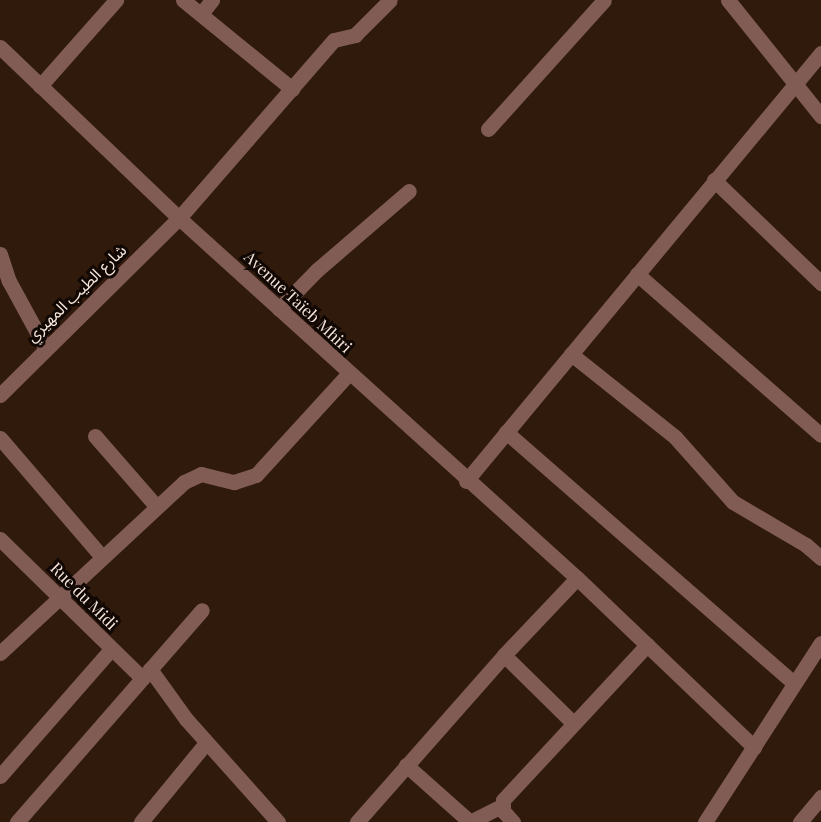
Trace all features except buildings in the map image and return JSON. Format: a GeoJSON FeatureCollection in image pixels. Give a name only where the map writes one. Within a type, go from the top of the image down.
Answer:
{"type":"FeatureCollection","features":[{"type":"Feature","properties":{"kind":"street"},"geometry":{"type":"LineString","coordinates":[[40,86],[116,0]]}},
{"type":"Feature","properties":{"kind":"street"},"geometry":{"type":"LineString","coordinates":[[183,0],[292,89]]}},
{"type":"Feature","properties":{"kind":"street"},"geometry":{"type":"LineString","coordinates":[[201,14],[212,0]]}},
{"type":"Feature","properties":{"kind":"street","name":"شارع الطيب المهيري"},"geometry":{"type":"LineString","coordinates":[[0,395],[45,347],[179,218],[334,40],[355,35],[390,0]]}},
{"type":"Feature","properties":{"kind":"street"},"geometry":{"type":"LineString","coordinates":[[488,129],[604,0]]}},
{"type":"Feature","properties":{"kind":"street"},"geometry":{"type":"LineString","coordinates":[[728,0],[821,116]]}},
{"type":"Feature","properties":{"kind":"street","name":"Avenue Taïeb Mhiri"},"geometry":{"type":"LineString","coordinates":[[0,47],[179,218],[466,481],[577,578],[754,747]]}},
{"type":"Feature","properties":{"kind":"street"},"geometry":{"type":"LineString","coordinates":[[466,481],[794,82],[821,53]]}},
{"type":"Feature","properties":{"kind":"street"},"geometry":{"type":"LineString","coordinates":[[714,180],[821,283]]}},
{"type":"Feature","properties":{"kind":"street"},"geometry":{"type":"LineString","coordinates":[[279,309],[317,270],[409,191]]}},
{"type":"Feature","properties":{"kind":"street"},"geometry":{"type":"LineString","coordinates":[[0,254],[4,285],[45,347]]}},
{"type":"Feature","properties":{"kind":"street"},"geometry":{"type":"LineString","coordinates":[[637,274],[821,435]]}},
{"type":"Feature","properties":{"kind":"street"},"geometry":{"type":"LineString","coordinates":[[571,354],[675,437],[733,502],[806,545],[821,558]]}},
{"type":"Feature","properties":{"kind":"street"},"geometry":{"type":"LineString","coordinates":[[0,653],[58,595],[184,482],[201,474],[234,482],[256,476],[349,373]]}},
{"type":"Feature","properties":{"kind":"street"},"geometry":{"type":"LineString","coordinates":[[506,432],[794,683]]}},
{"type":"Feature","properties":{"kind":"street"},"geometry":{"type":"LineString","coordinates":[[95,436],[156,506]]}},
{"type":"Feature","properties":{"kind":"street"},"geometry":{"type":"LineString","coordinates":[[0,438],[101,556]]}},
{"type":"Feature","properties":{"kind":"street","name":"Rue du Midi"},"geometry":{"type":"LineString","coordinates":[[0,540],[111,649],[146,673],[278,822]]}},
{"type":"Feature","properties":{"kind":"street"},"geometry":{"type":"LineString","coordinates":[[357,822],[504,655],[577,578]]}},
{"type":"Feature","properties":{"kind":"street"},"geometry":{"type":"LineString","coordinates":[[17,822],[202,610]]}},
{"type":"Feature","properties":{"kind":"street"},"geometry":{"type":"LineString","coordinates":[[710,820],[821,643]]}},
{"type":"Feature","properties":{"kind":"street"},"geometry":{"type":"LineString","coordinates":[[406,765],[470,822],[501,806],[572,722],[647,645]]}},
{"type":"Feature","properties":{"kind":"street"},"geometry":{"type":"LineString","coordinates":[[0,776],[111,649]]}},
{"type":"Feature","properties":{"kind":"street"},"geometry":{"type":"LineString","coordinates":[[504,655],[572,722]]}},
{"type":"Feature","properties":{"kind":"street"},"geometry":{"type":"LineString","coordinates":[[141,822],[206,743]]}},
{"type":"Feature","properties":{"kind":"street"},"geometry":{"type":"LineString","coordinates":[[800,822],[821,797]]}},
{"type":"Feature","properties":{"kind":"street"},"geometry":{"type":"LineString","coordinates":[[501,806],[513,822]]}}]}
